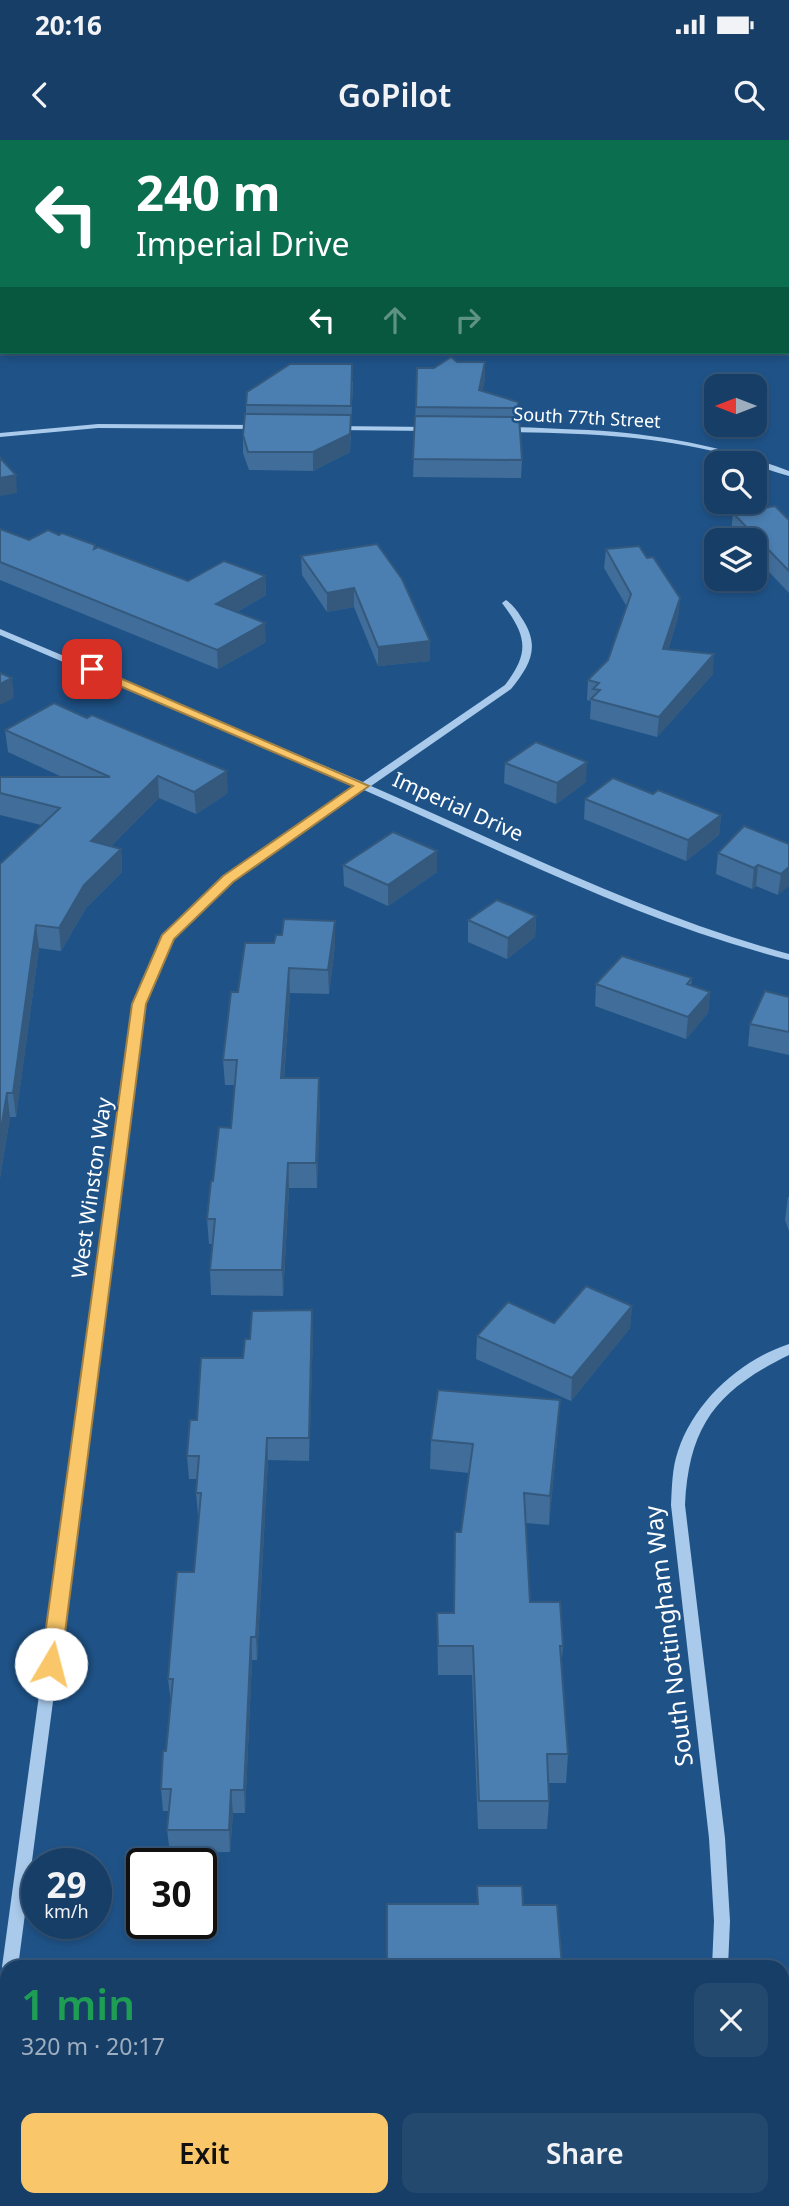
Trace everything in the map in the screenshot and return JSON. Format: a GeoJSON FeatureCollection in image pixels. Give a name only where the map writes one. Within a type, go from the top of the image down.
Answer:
{"type":"FeatureCollection","features":[{"type":"Feature","properties":{"kind":"street"},"geometry":{"type":"LineString","coordinates":[[0,435],[98,426],[264,427]]}},
{"type":"Feature","properties":{"kind":"street"},"geometry":{"type":"LineString","coordinates":[[332,428],[441,429]]}},
{"type":"Feature","properties":{"kind":"street","name":"South 77th Street"},"geometry":{"type":"LineString","coordinates":[[496,430],[605,431],[656,436],[734,453],[789,474]]}},
{"type":"Feature","properties":{"kind":"street","name":"West Winston Way"},"geometry":{"type":"LineString","coordinates":[[11,1960],[139,1004],[167,938],[228,879],[508,687],[520,672],[529,642],[523,623],[506,603]]}},
{"type":"Feature","properties":{"kind":"street","name":"Imperial Drive"},"geometry":{"type":"LineString","coordinates":[[0,632],[137,688],[641,907],[752,948],[789,957]]}},
{"type":"Feature","properties":{"kind":"street","name":"South Nottingham Way"},"geometry":{"type":"LineString","coordinates":[[720,1960],[722,1921],[717,1838],[677,1482],[689,1437],[705,1410],[723,1390],[748,1370],[789,1349]]}},
{"type":"Feature","properties":{"kind":"building"},"geometry":{"type":"Polygon","coordinates":[[[451,357],[457,362],[485,362],[479,390],[518,402],[518,408],[416,407],[417,368],[434,368],[451,357]]]}},
{"type":"Feature","properties":{"kind":"building"},"geometry":{"type":"Polygon","coordinates":[[[290,364],[352,364],[351,406],[246,405],[247,392],[290,364]]]}},
{"type":"Feature","properties":{"kind":"building"},"geometry":{"type":"Polygon","coordinates":[[[245,414],[351,415],[350,434],[313,452],[248,452],[243,435],[245,414]]]}},
{"type":"Feature","properties":{"kind":"building"},"geometry":{"type":"Polygon","coordinates":[[[415,416],[519,417],[522,460],[413,459],[415,416]]]}},
{"type":"Feature","properties":{"kind":"building"},"geometry":{"type":"Polygon","coordinates":[[[0,458],[16,475],[0,478],[0,458]]]}},
{"type":"Feature","properties":{"kind":"building"},"geometry":{"type":"Polygon","coordinates":[[[775,506],[789,520],[789,571],[767,548],[767,528],[747,528],[734,514],[767,514],[767,507],[775,506]]]}},
{"type":"Feature","properties":{"kind":"building"},"geometry":{"type":"Polygon","coordinates":[[[0,529],[29,540],[48,530],[59,535],[62,533],[95,545],[94,549],[98,547],[188,581],[224,561],[265,576],[216,604],[265,623],[217,650],[0,562],[0,529]]]}},
{"type":"Feature","properties":{"kind":"building"},"geometry":{"type":"Polygon","coordinates":[[[377,544],[402,579],[430,641],[378,647],[354,588],[327,593],[301,556],[377,544]]]}},
{"type":"Feature","properties":{"kind":"building"},"geometry":{"type":"Polygon","coordinates":[[[639,546],[647,558],[653,557],[680,598],[663,649],[714,654],[659,717],[591,699],[600,690],[593,689],[599,683],[588,680],[608,660],[631,594],[606,549],[639,546]]]}},
{"type":"Feature","properties":{"kind":"building"},"geometry":{"type":"Polygon","coordinates":[[[0,673],[12,678],[0,684],[0,673]]]}},
{"type":"Feature","properties":{"kind":"building"},"geometry":{"type":"Polygon","coordinates":[[[54,703],[87,718],[92,715],[227,771],[194,792],[158,776],[91,841],[121,849],[84,885],[59,928],[36,925],[13,1093],[7,1093],[0,1135],[0,864],[60,808],[0,793],[0,777],[110,777],[5,730],[54,703]]]}},
{"type":"Feature","properties":{"kind":"building"},"geometry":{"type":"Polygon","coordinates":[[[536,742],[587,762],[557,783],[505,763],[536,742]]]}},
{"type":"Feature","properties":{"kind":"building"},"geometry":{"type":"Polygon","coordinates":[[[613,778],[653,794],[658,790],[721,815],[688,840],[585,799],[613,778]]]}},
{"type":"Feature","properties":{"kind":"building"},"geometry":{"type":"Polygon","coordinates":[[[744,826],[789,844],[789,867],[781,874],[758,865],[754,868],[718,853],[744,826]]]}},
{"type":"Feature","properties":{"kind":"building"},"geometry":{"type":"Polygon","coordinates":[[[393,832],[437,851],[388,885],[343,865],[393,832]]]}},
{"type":"Feature","properties":{"kind":"building"},"geometry":{"type":"Polygon","coordinates":[[[497,900],[536,916],[508,938],[468,920],[497,900]]]}},
{"type":"Feature","properties":{"kind":"building"},"geometry":{"type":"Polygon","coordinates":[[[284,919],[335,921],[328,970],[289,968],[281,1078],[319,1078],[316,1163],[288,1163],[282,1270],[210,1270],[215,1219],[207,1219],[211,1181],[219,1127],[231,1128],[237,1060],[223,1060],[231,992],[238,992],[245,943],[274,943],[276,935],[282,935],[284,919]]]}},
{"type":"Feature","properties":{"kind":"building"},"geometry":{"type":"Polygon","coordinates":[[[622,956],[692,978],[687,984],[710,992],[688,1017],[596,984],[622,956]]]}},
{"type":"Feature","properties":{"kind":"building"},"geometry":{"type":"Polygon","coordinates":[[[765,991],[789,997],[789,1032],[750,1024],[765,991]]]}},
{"type":"Feature","properties":{"kind":"building"},"geometry":{"type":"Polygon","coordinates":[[[586,1286],[632,1306],[572,1378],[477,1336],[508,1302],[554,1323],[586,1286]]]}},
{"type":"Feature","properties":{"kind":"building"},"geometry":{"type":"Polygon","coordinates":[[[312,1310],[309,1438],[267,1438],[256,1637],[251,1637],[244,1790],[231,1790],[229,1830],[167,1830],[171,1789],[161,1789],[163,1751],[166,1751],[173,1679],[168,1679],[177,1572],[194,1572],[201,1493],[196,1493],[199,1456],[187,1456],[190,1420],[197,1420],[201,1358],[243,1358],[245,1339],[250,1339],[252,1311],[312,1310]]]}},
{"type":"Feature","properties":{"kind":"building"},"geometry":{"type":"Polygon","coordinates":[[[438,1390],[560,1400],[550,1496],[524,1493],[530,1602],[560,1602],[563,1646],[560,1646],[568,1754],[547,1754],[549,1801],[479,1801],[473,1646],[438,1646],[437,1613],[454,1613],[455,1532],[461,1532],[473,1444],[431,1440],[438,1390]]]}},
{"type":"Feature","properties":{"kind":"building"},"geometry":{"type":"Polygon","coordinates":[[[477,1886],[522,1886],[523,1905],[557,1905],[561,1960],[387,1960],[387,1904],[478,1904],[477,1886]]]}},
{"type":"Feature","properties":{"kind":"route"},"geometry":{"type":"LineString","coordinates":[[51,1664],[139,1004],[167,938],[228,879],[362,786],[92,669]]}}]}
